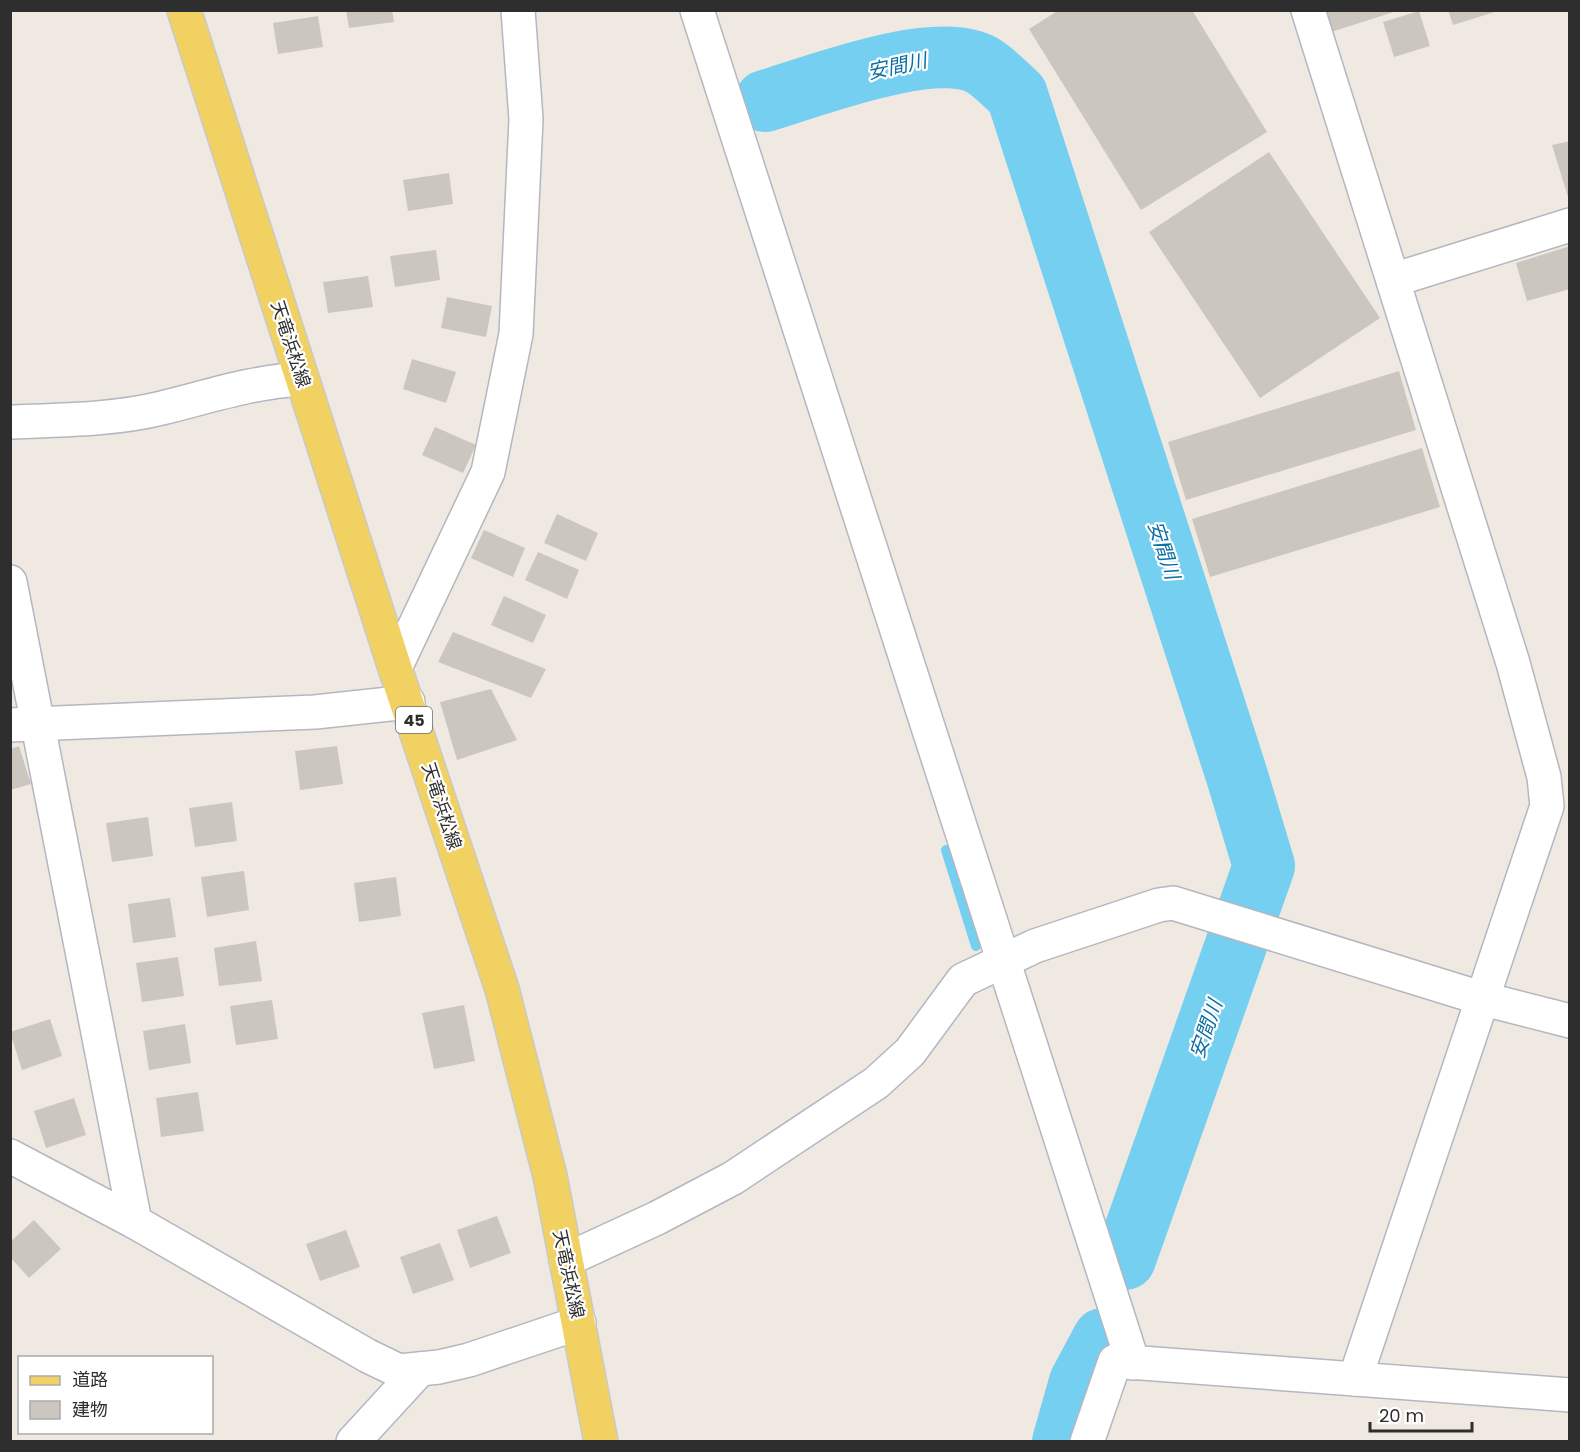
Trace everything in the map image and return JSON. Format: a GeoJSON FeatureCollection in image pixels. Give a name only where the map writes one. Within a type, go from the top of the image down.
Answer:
{"type":"FeatureCollection","features":[{"type":"Feature","properties":{"kind":"main road","name":"天竜浜松線"},"geometry":{"type":"LineString","coordinates":[[184,10],[395,668],[502,990],[550,1176],[601,1442]]}},
{"type":"Feature","properties":{"kind":"street"},"geometry":{"type":"LineString","coordinates":[[395,668],[488,472],[516,334],[526,119],[518,10]]}},
{"type":"Feature","properties":{"kind":"street"},"geometry":{"type":"LineString","coordinates":[[697,10],[1133,1363]]}},
{"type":"Feature","properties":{"kind":"street"},"geometry":{"type":"LineString","coordinates":[[1308,10],[1513,663],[1545,777],[1547,806],[1484,999],[1354,1379]]}},
{"type":"Feature","properties":{"kind":"street"},"geometry":{"type":"LineString","coordinates":[[1393,280],[1569,225]]}},
{"type":"Feature","properties":{"kind":"street"},"geometry":{"type":"LineString","coordinates":[[10,422],[123,415],[162,408],[226,389],[274,380],[303,379]]}},
{"type":"Feature","properties":{"kind":"street"},"geometry":{"type":"LineString","coordinates":[[10,582],[25,724],[135,1222]]}},
{"type":"Feature","properties":{"kind":"street"},"geometry":{"type":"LineString","coordinates":[[25,724],[315,712],[408,702]]}},
{"type":"Feature","properties":{"kind":"street"},"geometry":{"type":"LineString","coordinates":[[566,1260],[657,1218],[733,1178],[876,1083],[910,1052],[963,980],[1035,946],[1159,905],[1173,903],[1484,999],[1569,1021]]}},
{"type":"Feature","properties":{"kind":"street"},"geometry":{"type":"LineString","coordinates":[[10,1156],[135,1222],[368,1356],[399,1371],[469,1360],[579,1323]]}},
{"type":"Feature","properties":{"kind":"street"},"geometry":{"type":"LineString","coordinates":[[1088,1442],[1115,1361],[1569,1395]]}},
{"type":"Feature","properties":{"kind":"street"},"geometry":{"type":"LineString","coordinates":[[356,1441],[420,1369]]}},
{"type":"Feature","properties":{"kind":"building"},"geometry":{"type":"Polygon","coordinates":[[[346,10],[392,10],[394,22],[349,28],[346,10]]]}},
{"type":"Feature","properties":{"kind":"building"},"geometry":{"type":"Polygon","coordinates":[[[1059,10],[1192,10],[1267,132],[1141,210],[1029,29],[1059,10]]]}},
{"type":"Feature","properties":{"kind":"building"},"geometry":{"type":"Polygon","coordinates":[[[1320,10],[1397,10],[1397,11],[1328,33],[1320,10]]]}},
{"type":"Feature","properties":{"kind":"building"},"geometry":{"type":"Polygon","coordinates":[[[1448,10],[1498,10],[1498,11],[1453,25],[1448,10]]]}},
{"type":"Feature","properties":{"kind":"building"},"geometry":{"type":"Polygon","coordinates":[[[1419,11],[1430,46],[1394,57],[1383,22],[1419,11]]]}},
{"type":"Feature","properties":{"kind":"building"},"geometry":{"type":"Polygon","coordinates":[[[318,16],[323,47],[278,54],[273,23],[318,16]]]}},
{"type":"Feature","properties":{"kind":"building"},"geometry":{"type":"Polygon","coordinates":[[[1570,141],[1570,196],[1568,197],[1552,145],[1570,141]]]}},
{"type":"Feature","properties":{"kind":"building"},"geometry":{"type":"Polygon","coordinates":[[[1269,152],[1380,318],[1260,398],[1149,232],[1269,152]]]}},
{"type":"Feature","properties":{"kind":"building"},"geometry":{"type":"Polygon","coordinates":[[[449,173],[453,204],[408,211],[403,180],[449,173]]]}},
{"type":"Feature","properties":{"kind":"building"},"geometry":{"type":"Polygon","coordinates":[[[1570,246],[1570,289],[1527,301],[1516,263],[1570,246]]]}},
{"type":"Feature","properties":{"kind":"building"},"geometry":{"type":"Polygon","coordinates":[[[436,250],[440,280],[395,287],[390,256],[436,250]]]}},
{"type":"Feature","properties":{"kind":"building"},"geometry":{"type":"Polygon","coordinates":[[[368,276],[373,307],[328,313],[323,282],[368,276]]]}},
{"type":"Feature","properties":{"kind":"building"},"geometry":{"type":"Polygon","coordinates":[[[447,297],[492,306],[486,337],[441,328],[447,297]]]}},
{"type":"Feature","properties":{"kind":"building"},"geometry":{"type":"Polygon","coordinates":[[[412,359],[456,372],[446,403],[403,389],[412,359]]]}},
{"type":"Feature","properties":{"kind":"building"},"geometry":{"type":"Polygon","coordinates":[[[1399,371],[1416,430],[1186,500],[1168,442],[1399,371]]]}},
{"type":"Feature","properties":{"kind":"building"},"geometry":{"type":"Polygon","coordinates":[[[435,427],[476,445],[463,473],[422,455],[435,427]]]}},
{"type":"Feature","properties":{"kind":"building"},"geometry":{"type":"Polygon","coordinates":[[[1422,448],[1440,507],[1210,577],[1192,519],[1422,448]]]}},
{"type":"Feature","properties":{"kind":"building"},"geometry":{"type":"Polygon","coordinates":[[[557,514],[598,533],[586,561],[544,543],[557,514]]]}},
{"type":"Feature","properties":{"kind":"building"},"geometry":{"type":"Polygon","coordinates":[[[484,530],[525,548],[513,577],[471,558],[484,530]]]}},
{"type":"Feature","properties":{"kind":"building"},"geometry":{"type":"Polygon","coordinates":[[[538,552],[579,570],[567,599],[525,580],[538,552]]]}},
{"type":"Feature","properties":{"kind":"building"},"geometry":{"type":"Polygon","coordinates":[[[504,596],[546,615],[533,643],[491,625],[504,596]]]}},
{"type":"Feature","properties":{"kind":"building"},"geometry":{"type":"Polygon","coordinates":[[[453,632],[546,669],[531,698],[438,662],[453,632]]]}},
{"type":"Feature","properties":{"kind":"building"},"geometry":{"type":"Polygon","coordinates":[[[491,689],[517,740],[457,760],[440,702],[491,689]]]}},
{"type":"Feature","properties":{"kind":"building"},"geometry":{"type":"Polygon","coordinates":[[[19,746],[31,784],[10,790],[10,749],[19,746]]]}},
{"type":"Feature","properties":{"kind":"building"},"geometry":{"type":"Polygon","coordinates":[[[337,746],[343,784],[300,790],[295,751],[337,746]]]}},
{"type":"Feature","properties":{"kind":"building"},"geometry":{"type":"Polygon","coordinates":[[[232,802],[237,841],[195,847],[189,808],[232,802]]]}},
{"type":"Feature","properties":{"kind":"building"},"geometry":{"type":"Polygon","coordinates":[[[148,817],[153,856],[112,862],[106,823],[148,817]]]}},
{"type":"Feature","properties":{"kind":"building"},"geometry":{"type":"Polygon","coordinates":[[[244,871],[249,910],[207,917],[201,877],[244,871]]]}},
{"type":"Feature","properties":{"kind":"building"},"geometry":{"type":"Polygon","coordinates":[[[396,877],[401,916],[359,922],[354,883],[396,877]]]}},
{"type":"Feature","properties":{"kind":"building"},"geometry":{"type":"Polygon","coordinates":[[[170,898],[176,937],[133,943],[128,904],[170,898]]]}},
{"type":"Feature","properties":{"kind":"building"},"geometry":{"type":"Polygon","coordinates":[[[256,941],[262,981],[219,986],[214,948],[256,941]]]}},
{"type":"Feature","properties":{"kind":"building"},"geometry":{"type":"Polygon","coordinates":[[[178,957],[184,996],[142,1002],[136,963],[178,957]]]}},
{"type":"Feature","properties":{"kind":"building"},"geometry":{"type":"Polygon","coordinates":[[[272,1000],[278,1039],[236,1045],[230,1006],[272,1000]]]}},
{"type":"Feature","properties":{"kind":"building"},"geometry":{"type":"Polygon","coordinates":[[[464,1005],[475,1061],[434,1069],[422,1013],[464,1005]]]}},
{"type":"Feature","properties":{"kind":"building"},"geometry":{"type":"Polygon","coordinates":[[[50,1019],[62,1056],[22,1070],[10,1032],[50,1019]]]}},
{"type":"Feature","properties":{"kind":"building"},"geometry":{"type":"Polygon","coordinates":[[[185,1024],[191,1063],[149,1070],[143,1031],[185,1024]]]}},
{"type":"Feature","properties":{"kind":"building"},"geometry":{"type":"Polygon","coordinates":[[[198,1092],[204,1131],[161,1137],[156,1098],[198,1092]]]}},
{"type":"Feature","properties":{"kind":"building"},"geometry":{"type":"Polygon","coordinates":[[[74,1098],[86,1135],[46,1148],[34,1111],[74,1098]]]}},
{"type":"Feature","properties":{"kind":"building"},"geometry":{"type":"Polygon","coordinates":[[[497,1216],[511,1253],[470,1268],[457,1230],[497,1216]]]}},
{"type":"Feature","properties":{"kind":"building"},"geometry":{"type":"Polygon","coordinates":[[[34,1220],[61,1249],[29,1278],[10,1257],[10,1242],[34,1220]]]}},
{"type":"Feature","properties":{"kind":"building"},"geometry":{"type":"Polygon","coordinates":[[[346,1230],[360,1267],[320,1281],[306,1244],[346,1230]]]}},
{"type":"Feature","properties":{"kind":"building"},"geometry":{"type":"Polygon","coordinates":[[[440,1243],[454,1280],[413,1294],[400,1257],[440,1243]]]}},
{"type":"Feature","properties":{"kind":"waterway","name":"安間川"},"geometry":{"type":"LineString","coordinates":[[765,101],[875,68],[906,61],[936,58],[962,58],[982,65],[1017,95],[1237,776],[1264,866],[1125,1259]]}},
{"type":"Feature","properties":{"kind":"waterway"},"geometry":{"type":"LineString","coordinates":[[946,850],[976,946]]}},
{"type":"Feature","properties":{"kind":"waterway","name":"安間川"},"geometry":{"type":"LineString","coordinates":[[1063,1442],[1080,1382],[1103,1339]]}}]}
